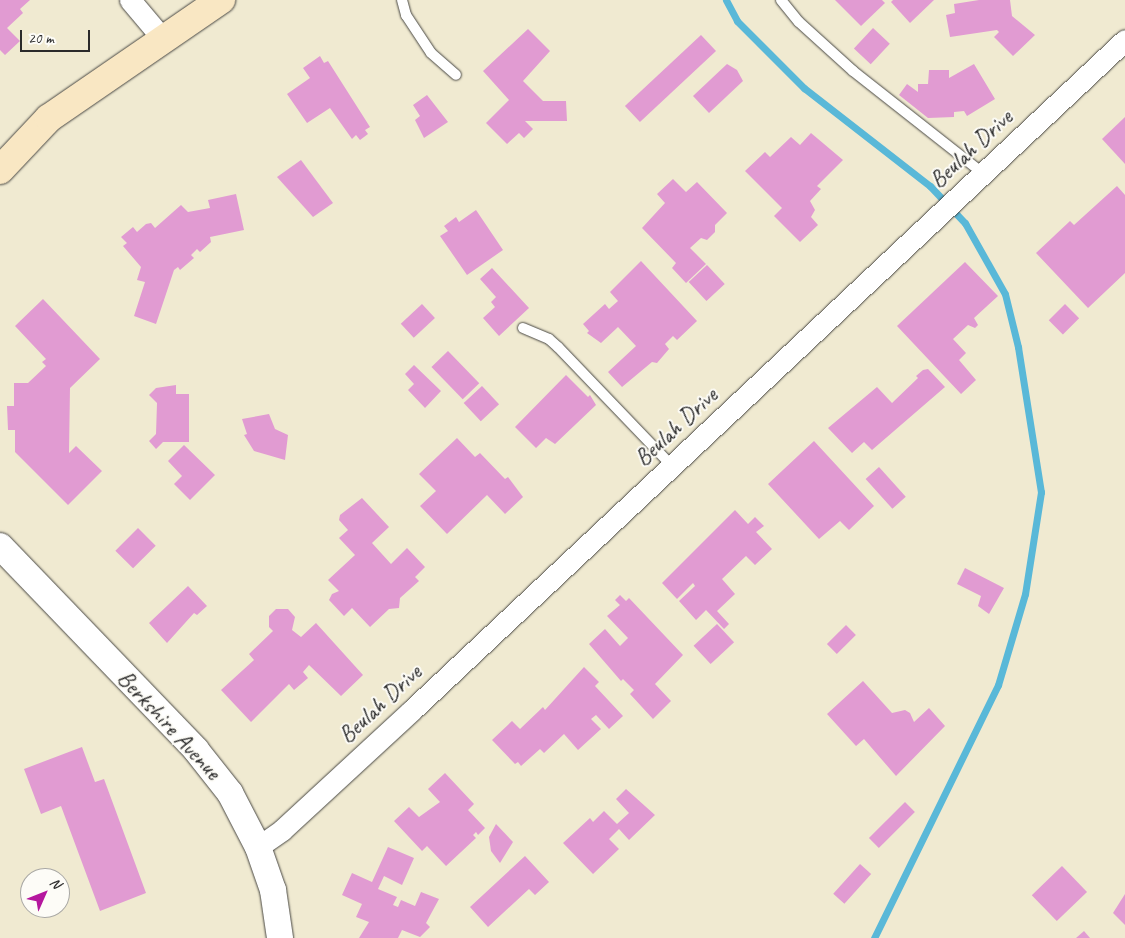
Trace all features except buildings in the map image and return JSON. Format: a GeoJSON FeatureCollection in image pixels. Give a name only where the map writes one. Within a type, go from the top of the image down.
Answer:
{"type":"FeatureCollection","features":[{"type":"Feature","properties":{"kind":"main road"},"geometry":{"type":"LineString","coordinates":[[0,170],[49,118],[221,0]]}},
{"type":"Feature","properties":{"kind":"street"},"geometry":{"type":"LineString","coordinates":[[130,0],[163,39]]}},
{"type":"Feature","properties":{"kind":"street","name":"Beulah Drive"},"geometry":{"type":"LineString","coordinates":[[258,847],[282,830],[369,750],[1125,40]]}},
{"type":"Feature","properties":{"kind":"street","name":"Berkshire Avenue"},"geometry":{"type":"LineString","coordinates":[[0,546],[196,750],[230,793],[258,847],[273,890],[280,938]]}},
{"type":"Feature","properties":{"kind":"lane"},"geometry":{"type":"LineString","coordinates":[[402,0],[406,15],[430,53],[456,75]]}},
{"type":"Feature","properties":{"kind":"lane"},"geometry":{"type":"LineString","coordinates":[[781,0],[799,22],[853,71],[984,174]]}},
{"type":"Feature","properties":{"kind":"lane"},"geometry":{"type":"LineString","coordinates":[[523,328],[549,338],[672,466]]}},
{"type":"Feature","properties":{"kind":"waterway"},"geometry":{"type":"LineString","coordinates":[[726,0],[737,21],[804,88],[930,186],[965,223],[1005,294],[1018,347],[1041,492],[1025,594],[998,685],[874,938]]}}]}
